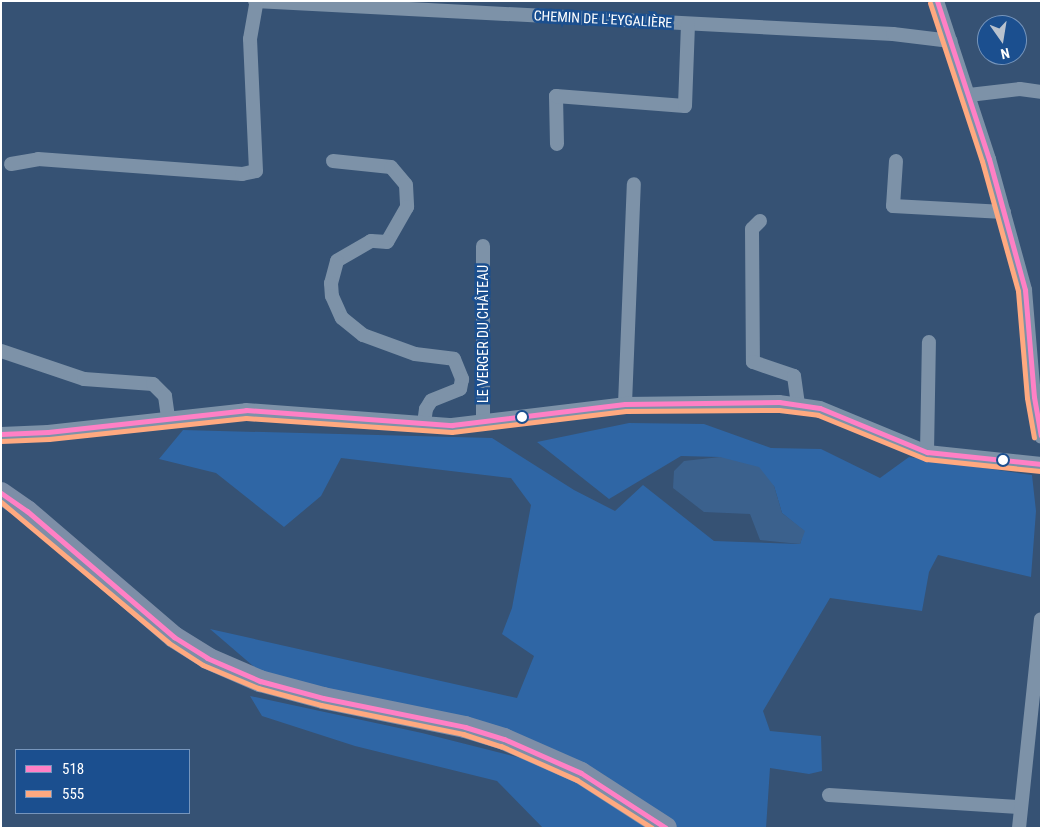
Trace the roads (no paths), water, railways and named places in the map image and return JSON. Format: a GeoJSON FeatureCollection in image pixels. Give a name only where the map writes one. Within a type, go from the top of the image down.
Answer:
{"type":"FeatureCollection","features":[{"type":"Feature","properties":{"kind":"main road"},"geometry":{"type":"LineString","coordinates":[[1,493],[27,511],[166,631],[207,658],[260,680],[323,698],[465,727],[504,739],[581,773],[666,828]]}},
{"type":"Feature","properties":{"kind":"street"},"geometry":{"type":"LineString","coordinates":[[11,164],[38,160],[242,174],[256,171],[250,39],[256,1]]}},
{"type":"Feature","properties":{"kind":"street","name":"CHEMIN DE L'EYGALIÈRE"},"geometry":{"type":"LineString","coordinates":[[256,1],[893,34],[951,41]]}},
{"type":"Feature","properties":{"kind":"street"},"geometry":{"type":"LineString","coordinates":[[937,1],[1004,212],[1024,290],[1034,397],[1041,436]]}},
{"type":"Feature","properties":{"kind":"street"},"geometry":{"type":"LineString","coordinates":[[557,144],[556,96],[685,106],[688,24]]}},
{"type":"Feature","properties":{"kind":"street"},"geometry":{"type":"LineString","coordinates":[[968,95],[1020,89],[1041,92]]}},
{"type":"Feature","properties":{"kind":"street"},"geometry":{"type":"LineString","coordinates":[[333,161],[391,167],[406,185],[407,207],[388,242],[370,241],[341,258],[333,271],[331,283],[336,308],[351,327],[363,335],[415,354],[454,359],[462,379],[460,389],[431,401],[426,409],[424,424]]}},
{"type":"Feature","properties":{"kind":"street"},"geometry":{"type":"LineString","coordinates":[[896,161],[892,206],[1004,212]]}},
{"type":"Feature","properties":{"kind":"street"},"geometry":{"type":"LineString","coordinates":[[625,404],[634,184]]}},
{"type":"Feature","properties":{"kind":"street"},"geometry":{"type":"LineString","coordinates":[[760,222],[752,229],[753,362],[794,376],[798,404]]}},
{"type":"Feature","properties":{"kind":"street","name":"LE VERGER DU CHÂTEAU"},"geometry":{"type":"LineString","coordinates":[[483,246],[483,422]]}},
{"type":"Feature","properties":{"kind":"street"},"geometry":{"type":"LineString","coordinates":[[928,452],[929,342]]}},
{"type":"Feature","properties":{"kind":"street"},"geometry":{"type":"LineString","coordinates":[[1,351],[84,379],[153,384],[164,396],[168,417]]}},
{"type":"Feature","properties":{"kind":"street"},"geometry":{"type":"LineString","coordinates":[[1,434],[48,432],[168,417],[246,410],[424,424],[483,422],[625,404],[798,404],[820,408],[928,452],[1041,464]]}},
{"type":"Feature","properties":{"kind":"street"},"geometry":{"type":"LineString","coordinates":[[1019,828],[1041,619]]}},
{"type":"Feature","properties":{"kind":"street"},"geometry":{"type":"LineString","coordinates":[[829,795],[1021,807]]}}]}
